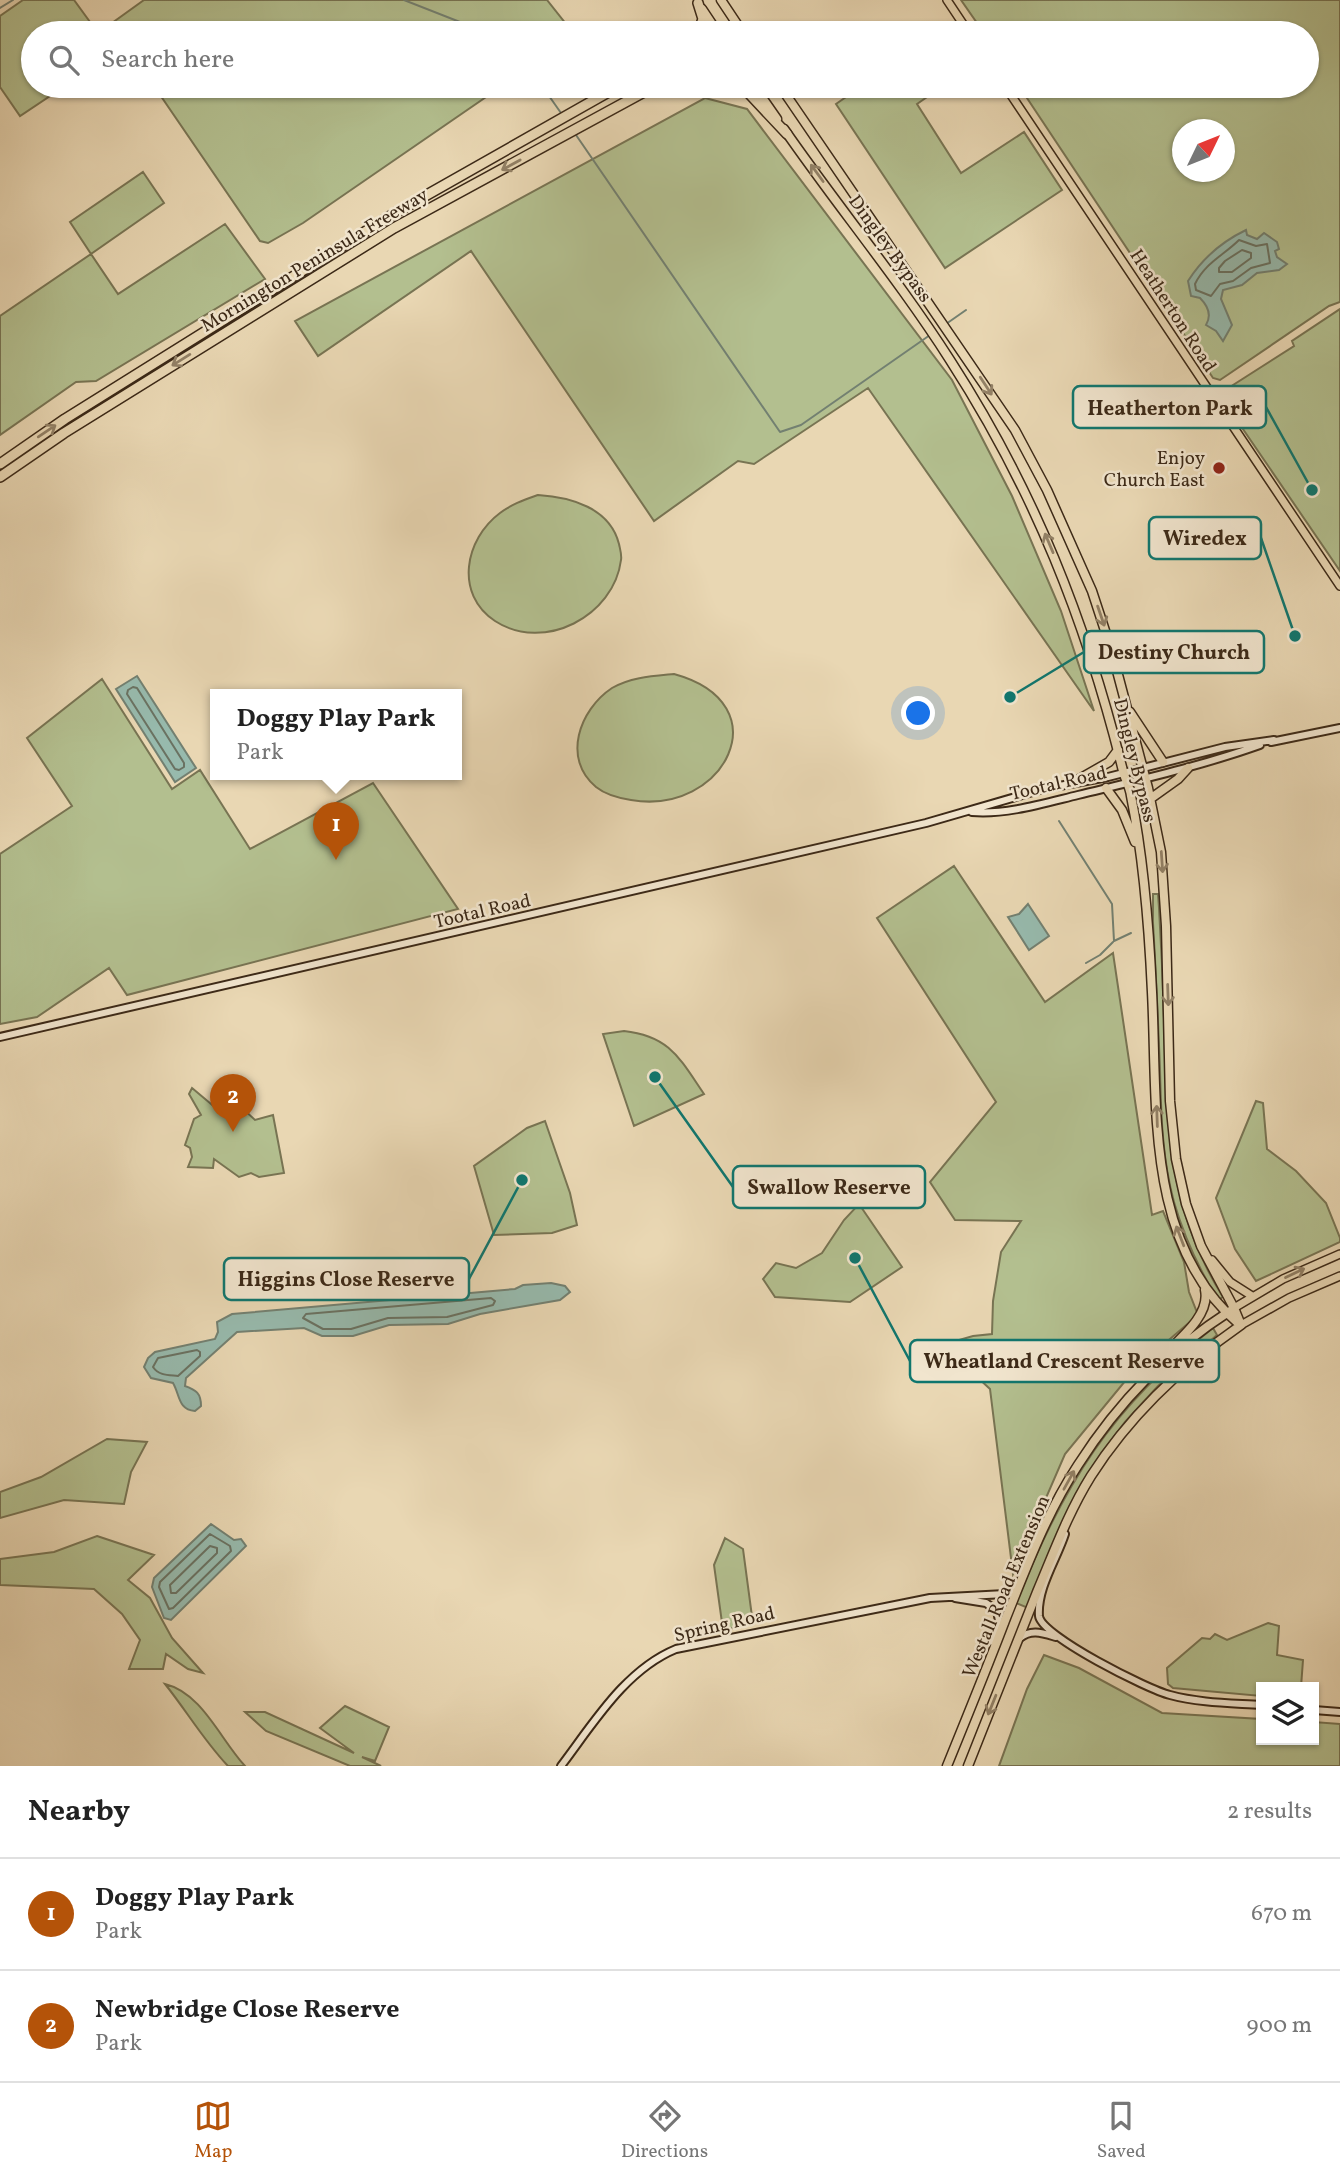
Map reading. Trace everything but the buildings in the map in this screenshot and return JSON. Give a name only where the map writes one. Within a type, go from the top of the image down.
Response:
[{"type":"highway","points":[[721,0],[734,21]]},
{"type":"highway","points":[[697,1],[702,21]]},
{"type":"highway","points":[[697,1],[710,21]]},
{"type":"highway","name":"Mornington Peninsula Freeway","points":[[0,464],[65,419],[395,213],[599,98]]},
{"type":"highway","name":"Mornington Peninsula Freeway","points":[[0,477],[64,433],[394,228],[633,98]]},
{"type":"highway","points":[[754,98],[787,134]]},
{"type":"highway","name":"Dingley Bypass","points":[[762,98],[929,328],[992,429],[1046,535],[1085,636],[1123,774],[1131,792],[1142,862],[1150,958],[1159,1158],[1174,1219],[1203,1286],[1226,1313],[1241,1325]]},
{"type":"highway","name":"Dingley Bypass","points":[[788,98],[942,319],[1015,430],[1076,553],[1103,621],[1150,799],[1161,852],[1167,939],[1170,1101],[1175,1159],[1186,1204],[1201,1246],[1241,1325]]},
{"type":"highway","points":[[1126,707],[1163,762]]},
{"type":"highway","points":[[1074,782],[1109,762],[1118,750]]},
{"type":"highway","points":[[1150,799],[1161,788],[1178,779],[1188,768]]},
{"type":"highway","points":[[1106,788],[1127,820],[1142,862]]},
{"type":"highway","points":[[1136,1390],[1152,1366],[1189,1331],[1200,1316],[1206,1302],[1203,1286]]},
{"type":"highway","name":"Westall Road Extension","points":[[947,1766],[1039,1539],[1077,1467],[1108,1422],[1136,1390],[1175,1353],[1234,1308]]},
{"type":"highway","name":"Westall Road Extension","points":[[968,1766],[1069,1516],[1104,1456],[1148,1403],[1189,1363],[1241,1325]]},
{"type":"main road","points":[[947,0],[961,21]]},
{"type":"main road","name":"Heatherton Road","points":[[1012,98],[1340,586]]},
{"type":"main road","name":"Tootal Road","points":[[0,1037],[970,812],[986,804],[1074,782],[1123,774],[1225,747],[1340,728]]},
{"type":"main road","name":"Tootal Road","points":[[970,812],[987,813],[1106,788],[1188,768],[1274,740]]},
{"type":"main road","points":[[1201,1246],[1227,1279],[1252,1296]]},
{"type":"main road","name":"Westall Road Extension","points":[[1234,1308],[1303,1270],[1340,1254]]},
{"type":"main road","name":"Westall Road Extension","points":[[1241,1325],[1289,1298],[1340,1276]]},
{"type":"main road","points":[[1057,1637],[1039,1618],[1044,1590],[1063,1541],[1069,1516]]},
{"type":"main road","name":"Spring Road","points":[[561,1766],[625,1685],[655,1658],[666,1653],[691,1644],[943,1597],[1005,1594],[1019,1586]]},
{"type":"main road","name":"Spring Road","points":[[943,1597],[986,1603],[997,1611],[998,1628],[980,1684]]},
{"type":"main road","points":[[1018,1640],[1026,1633],[1035,1632],[1057,1637],[1138,1681],[1170,1695],[1256,1704]]},
{"type":"main road","points":[[1319,1710],[1340,1712]]},
{"type":"green space","points":[[23,0],[74,0],[89,21],[21,21],[21,98],[47,98],[20,116],[0,87],[0,16]]},
{"type":"green space","points":[[144,0],[547,0],[564,21],[115,21]]},
{"type":"green space","points":[[961,0],[1340,0],[1340,302],[1329,306],[1220,380],[1213,378],[1027,98],[1319,98],[1319,21],[976,21]]},
{"type":"green space","points":[[162,98],[485,98],[303,223],[268,243],[260,241]]},
{"type":"green space","points":[[705,98],[747,109],[952,380],[1012,496],[1061,611],[1094,711],[868,388],[754,464],[738,461],[654,521],[471,251],[318,356],[295,321]]},
{"type":"green space","points":[[845,98],[926,98],[917,104],[961,173],[1024,132],[1062,190],[945,268],[836,104]]},
{"type":"green space","points":[[143,172],[164,203],[91,254],[70,222]]},
{"type":"green space","points":[[225,224],[265,279],[96,381],[76,382],[0,435],[0,316],[91,254],[118,294]]},
{"type":"green space","points":[[1340,309],[1340,571],[1219,394],[1294,346],[1292,341]]},
{"type":"green space","points":[[538,495],[563,498],[598,513],[614,532],[621,558],[616,580],[605,598],[591,612],[574,624],[555,631],[534,633],[514,630],[495,621],[482,610],[469,582],[469,567],[472,551],[488,524],[509,507]]},
{"type":"green space","points":[[674,674],[707,689],[726,709],[733,731],[728,754],[714,775],[692,791],[664,800],[631,800],[600,790],[586,776],[577,749],[583,722],[591,709],[600,697],[619,684]]},
{"type":"green space","points":[[102,679],[172,789],[200,770],[250,849],[373,783],[458,909],[127,995],[109,968],[37,1017],[0,1024],[0,854],[72,806],[27,738]]},
{"type":"green space","points":[[954,866],[1045,1002],[1113,953],[1152,1215],[1163,1211],[1184,1262],[1189,1292],[1198,1315],[1135,1369],[1065,1454],[1013,1574],[990,1389],[945,1344],[992,1334],[993,1301],[1001,1252],[1021,1221],[955,1220],[930,1182],[996,1102],[877,918]]},
{"type":"green space","points":[[1153,894],[1158,894],[1172,1152],[1177,1182],[1193,1239],[1223,1297],[1218,1300],[1198,1265],[1182,1228],[1167,1169],[1162,1119]]},
{"type":"green space","points":[[624,1031],[653,1038],[672,1051],[704,1094],[634,1126],[603,1034]]},
{"type":"green space","points":[[192,1088],[217,1109],[241,1107],[255,1120],[273,1115],[284,1173],[259,1177],[251,1173],[239,1177],[214,1159],[213,1168],[188,1167],[192,1157],[190,1148],[185,1145],[194,1119],[201,1115],[189,1094]]},
{"type":"green space","points":[[1256,1101],[1263,1103],[1267,1149],[1296,1171],[1326,1203],[1340,1242],[1256,1281],[1235,1249],[1216,1198]]},
{"type":"green space","points":[[545,1121],[570,1193],[577,1225],[552,1233],[494,1235],[474,1166],[527,1128]]},
{"type":"green space","points":[[859,1204],[902,1267],[850,1302],[775,1297],[763,1279],[776,1263],[796,1268],[822,1253],[844,1220]]},
{"type":"green space","points":[[1213,1328],[1217,1335],[1158,1386],[1104,1450],[1028,1608],[1016,1603],[1052,1521],[1094,1451],[1146,1388]]},
{"type":"green space","points":[[107,1439],[147,1442],[131,1472],[124,1504],[64,1500],[0,1518],[0,1492],[41,1477]]},
{"type":"green space","points":[[97,1536],[154,1555],[128,1580],[150,1598],[172,1638],[203,1673],[188,1669],[166,1654],[163,1669],[129,1669],[140,1640],[122,1614],[94,1589],[0,1585],[0,1559],[54,1552]]},
{"type":"green space","points":[[725,1538],[743,1549],[753,1624],[723,1630],[714,1565]]},
{"type":"green space","points":[[1268,1623],[1279,1626],[1277,1655],[1303,1660],[1301,1682],[1256,1682],[1256,1696],[1173,1688],[1168,1684],[1167,1668],[1202,1638],[1210,1639],[1215,1634],[1227,1640]]},
{"type":"green space","points":[[1044,1655],[1079,1668],[1162,1713],[1256,1719],[1256,1745],[1319,1745],[1319,1722],[1340,1724],[1340,1766],[999,1766],[1027,1689]]},
{"type":"green space","points":[[165,1684],[178,1689],[200,1707],[245,1766],[228,1766]]},
{"type":"green space","points":[[345,1706],[389,1727],[375,1761],[362,1757],[381,1766],[350,1766],[266,1731],[245,1712],[265,1712],[354,1753],[320,1728]]},
{"type":"water","points":[[1246,230],[1247,235],[1257,239],[1264,233],[1277,242],[1277,257],[1287,264],[1279,270],[1257,273],[1242,285],[1223,290],[1221,299],[1232,325],[1223,341],[1216,331],[1206,325],[1209,318],[1207,307],[1200,298],[1191,296],[1188,281],[1214,251]]},
{"type":"water","points":[[137,676],[196,768],[175,782],[116,689]]},
{"type":"water","points":[[1028,904],[1049,936],[1029,950],[1008,917],[1019,914]]},
{"type":"water","points":[[551,1283],[565,1286],[570,1292],[560,1300],[480,1314],[448,1324],[389,1325],[353,1336],[322,1336],[304,1328],[237,1332],[186,1378],[185,1386],[195,1391],[200,1398],[201,1406],[195,1411],[182,1405],[173,1383],[151,1378],[144,1367],[155,1352],[215,1339],[218,1332],[217,1322],[232,1314],[515,1289],[523,1285]]},
{"type":"water","points":[[211,1524],[234,1540],[241,1539],[246,1546],[171,1620],[164,1618],[152,1587],[154,1578]]},
{"type":"waterway","points":[[0,8],[13,0]]},
{"type":"waterway","points":[[404,0],[457,21]]},
{"type":"waterway","points":[[550,98],[561,113]]},
{"type":"waterway","points":[[576,135],[780,432],[801,425],[930,335]]},
{"type":"waterway","points":[[946,324],[966,310]]},
{"type":"waterway","points":[[1059,821],[1112,904],[1114,941],[1131,933]]},
{"type":"waterway","points":[[1086,963],[1100,955],[1113,942]]},
{"type":"place","name":"Enjoy Church East","points":[[1219,468]]},
{"type":"place","name":"Heatherton Park","points":[[1312,490]]},
{"type":"place","name":"Wiredex","points":[[1295,636]]},
{"type":"place","name":"Destiny Church","points":[[1010,697]]},
{"type":"place","name":"Doggy Play Park","points":[[336,860]]},
{"type":"place","name":"Swallow Reserve","points":[[655,1077]]},
{"type":"place","name":"Newbridge Close Reserve","points":[[233,1132]]},
{"type":"place","name":"Higgins Close Reserve","points":[[522,1180]]},
{"type":"place","name":"Wheatland Crescent Reserve","points":[[855,1258]]}]
